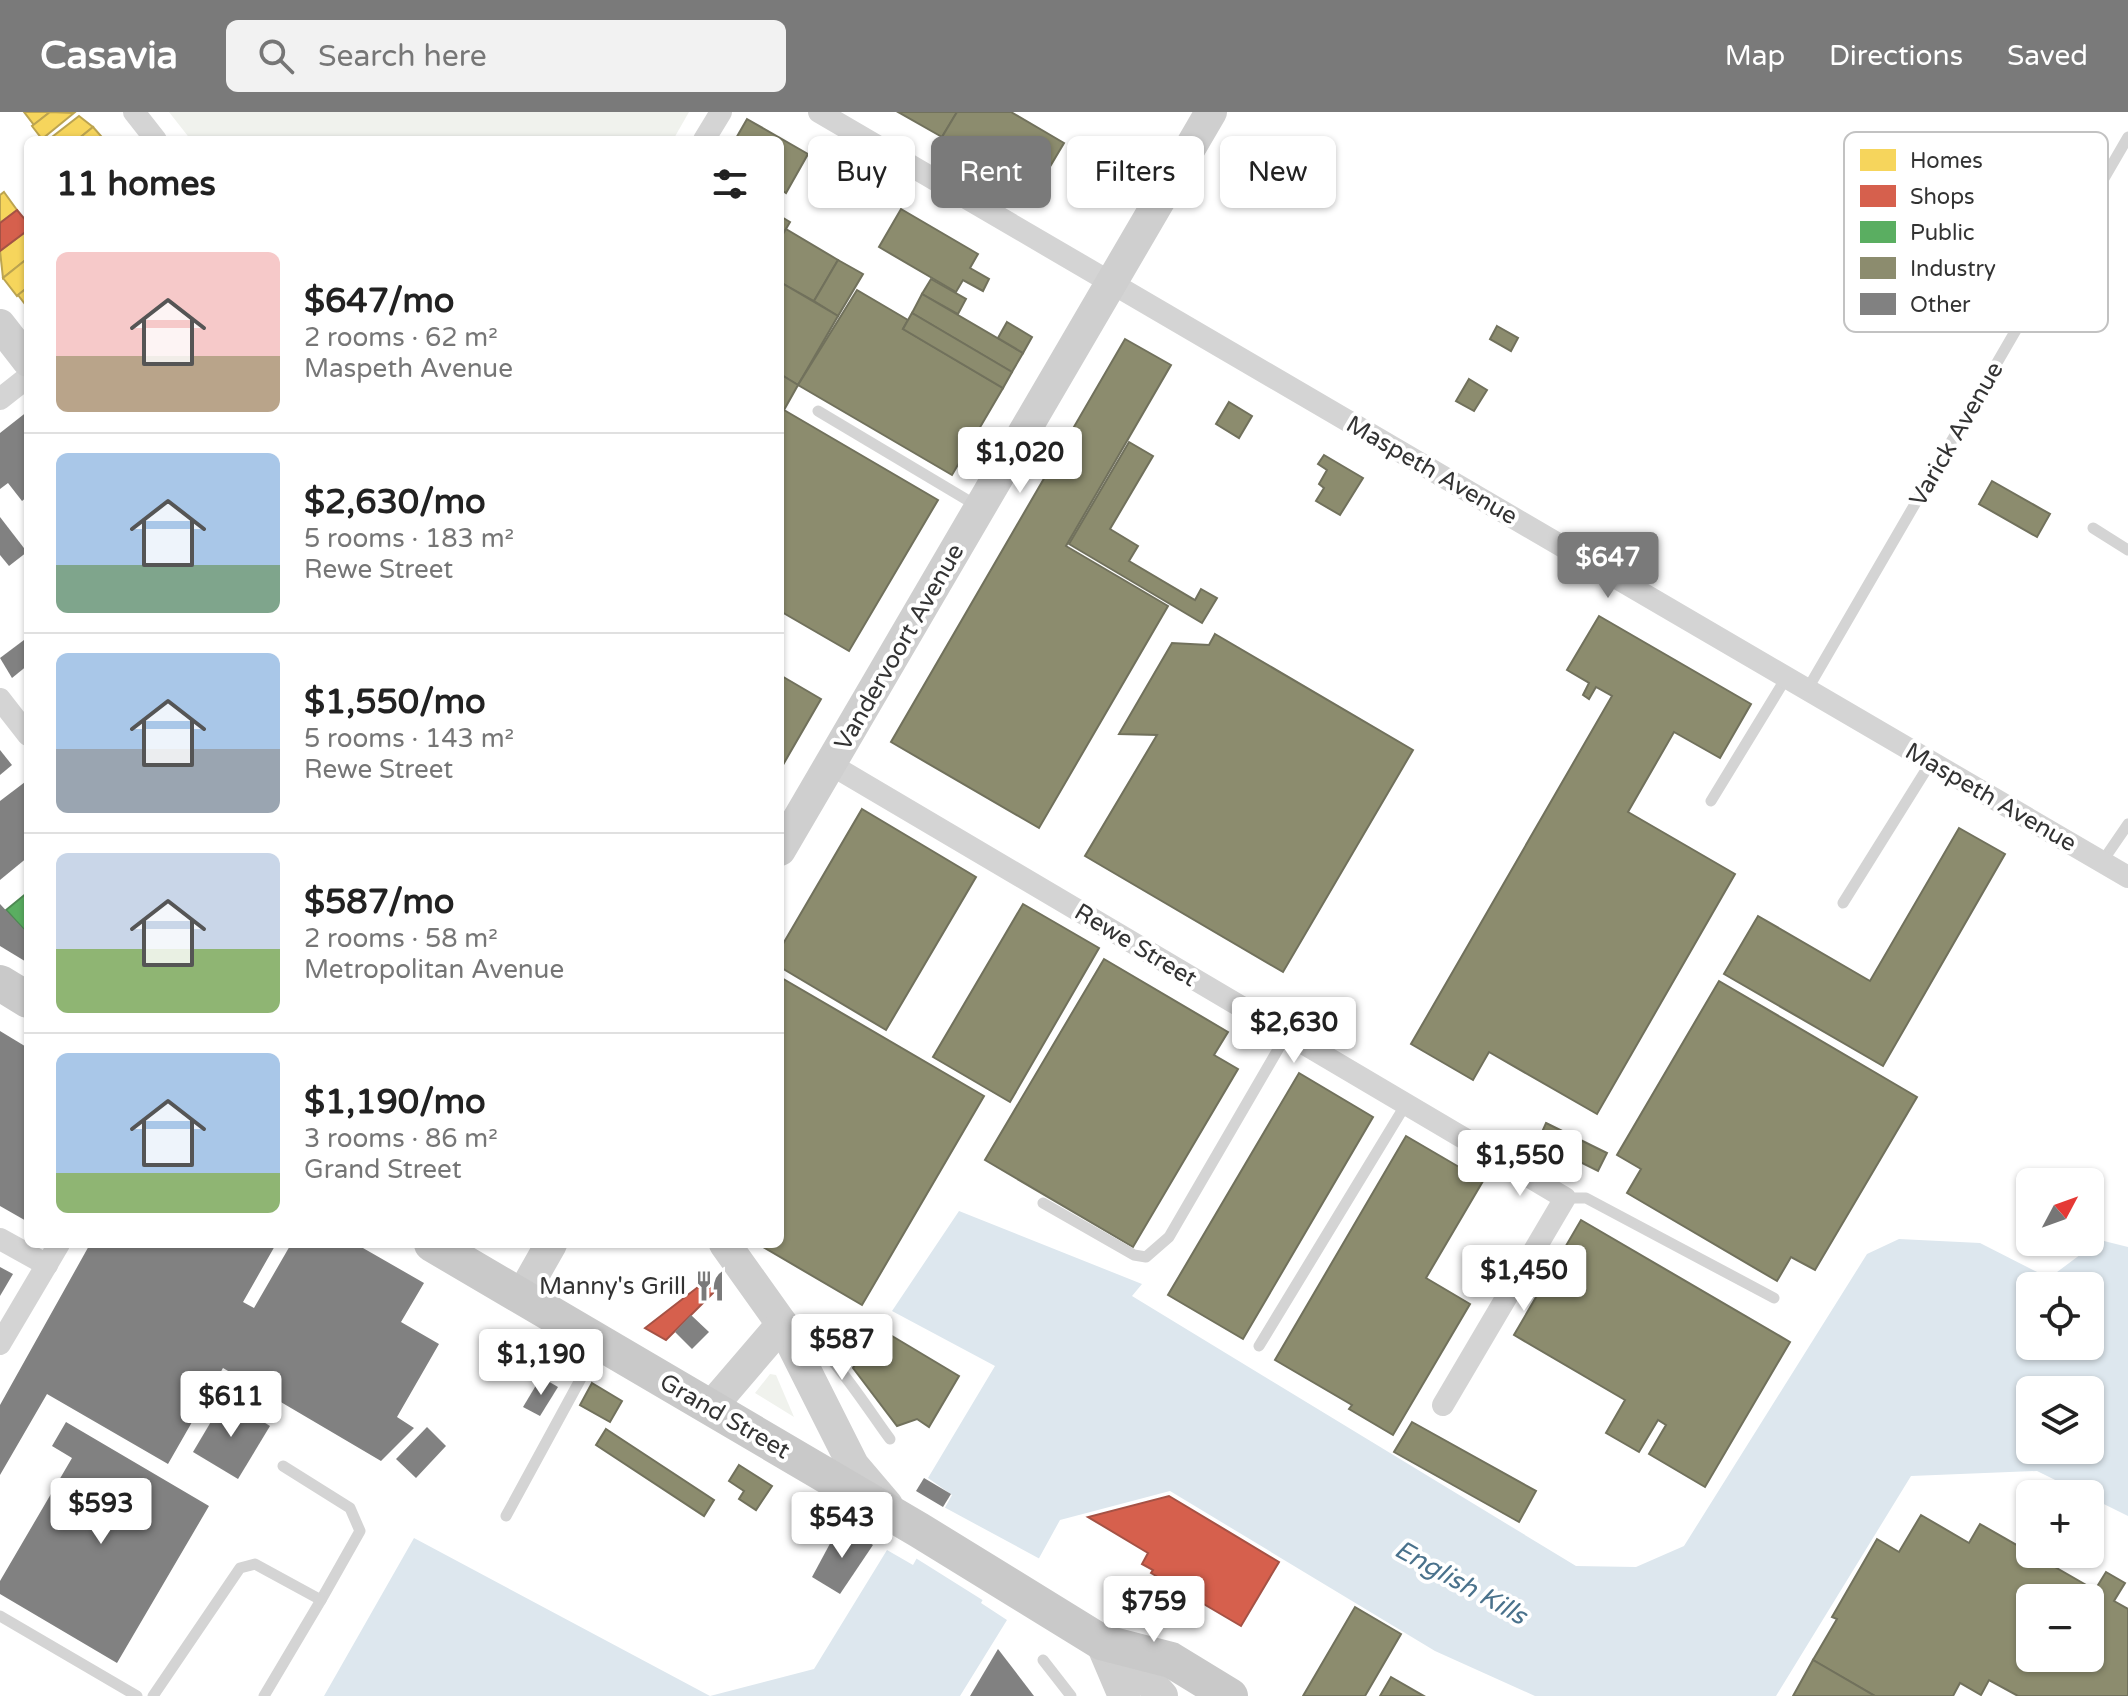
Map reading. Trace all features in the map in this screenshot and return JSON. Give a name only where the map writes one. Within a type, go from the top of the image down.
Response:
[{"type":"main road","name":"Vandervoort Avenue","points":[[784,843],[1211,112]]},
{"type":"main road","points":[[0,325],[24,356]]},
{"type":"main road","points":[[0,983],[24,998]]},
{"type":"main road","name":"Grand Street","points":[[439,1248],[902,1520],[1101,1642],[1171,1660],[1230,1696]]},
{"type":"main road","points":[[521,1297],[549,1248]]},
{"type":"main road","points":[[728,1248],[782,1324],[853,1465],[902,1520]]},
{"type":"main road","points":[[711,1407],[782,1324]]},
{"type":"main road","points":[[1101,1642],[1119,1694]]},
{"type":"main road","points":[[1101,1642],[1129,1659],[1162,1696]]},
{"type":"street","points":[[134,112],[153,136]]},
{"type":"street","points":[[706,136],[721,112]]},
{"type":"street","name":"Maspeth Avenue","points":[[819,112],[2128,877]]},
{"type":"street","points":[[0,399],[24,380]]},
{"type":"street","points":[[0,699],[24,730]]},
{"type":"street","name":"Rewe Street","points":[[830,764],[1565,1198]]},
{"type":"street","points":[[1443,1405],[1565,1198]]},
{"type":"street","points":[[0,1239],[47,1265]]},
{"type":"street","points":[[0,1344],[57,1248]]},
{"type":"lane","name":"Varick Avenue","points":[[2108,171],[2128,137]]},
{"type":"lane","name":"Varick Avenue","points":[[1807,690],[2015,332]]},
{"type":"lane","points":[[818,411],[980,507]]},
{"type":"lane","points":[[2093,528],[2128,550]]},
{"type":"lane","points":[[1711,801],[1786,678]]},
{"type":"lane","points":[[1843,903],[1931,762]]},
{"type":"lane","points":[[2102,862],[2128,824]]},
{"type":"lane","points":[[1043,1203],[1134,1255],[1146,1257],[1169,1237],[1287,1034]]},
{"type":"lane","points":[[1259,1346],[1406,1104]]},
{"type":"lane","points":[[1565,1198],[1586,1198],[1774,1298]]},
{"type":"lane","points":[[782,1324],[804,1331],[890,1439]]},
{"type":"lane","points":[[506,1516],[600,1343]]},
{"type":"lane","points":[[264,1696],[360,1531],[350,1508],[283,1466]]},
{"type":"lane","points":[[153,1696],[240,1568],[255,1564],[321,1600]]},
{"type":"lane","points":[[0,1616],[137,1696]]},
{"type":"lane","points":[[1043,1660],[1071,1696]]},
{"type":"shaded area","points":[[169,112],[689,112],[675,136],[188,136]]},
{"type":"shaded area","points":[[770,1374],[776,1375],[794,1417],[755,1393]]},
{"type":"water","name":"English Kills","points":[[959,1211],[1142,1284],[1132,1296],[1576,1566],[1636,1567],[1684,1546],[1867,1254],[1899,1239],[1980,1243],[2037,1272],[2016,1272],[2016,1360],[2104,1360],[2104,1272],[2057,1272],[2079,1256],[2104,1256],[2104,1241],[2128,1247],[2128,1516],[2104,1504],[2104,1480],[2055,1480],[2037,1471],[1911,1476],[1776,1696],[1535,1696],[1435,1651],[1170,1491],[1060,1520],[1038,1560],[1011,1546],[981,1603],[1007,1620],[960,1696],[710,1696],[814,1669],[887,1550],[913,1565],[952,1495],[928,1478],[995,1366],[892,1311]]},
{"type":"water","points":[[414,1538],[710,1696],[324,1696]]},
{"type":"pier","points":[[942,1506],[1040,1559],[1037,1563],[1013,1551],[986,1602],[1000,1611],[914,1557]]},
{"type":"building: Homes","points":[[24,112],[50,112],[34,125]]},
{"type":"building: Homes","points":[[50,112],[74,113],[46,136],[40,136],[32,126]]},
{"type":"building: Homes","points":[[79,116],[93,127],[82,136],[53,136]]},
{"type":"building: Homes","points":[[93,127],[101,136],[82,136]]},
{"type":"building: Homes","points":[[4,192],[17,210],[0,223],[0,195]]},
{"type":"building: Homes","points":[[24,233],[24,261],[3,278],[0,251]]},
{"type":"building: Homes","points":[[24,261],[24,290],[17,296],[3,278]]},
{"type":"building: Shops","points":[[17,210],[24,218],[24,233],[0,251],[0,223]]},
{"type":"building: Shops","points":[[707,1280],[716,1290],[666,1340],[645,1328]]},
{"type":"building: Shops","points":[[1169,1496],[1279,1562],[1241,1626],[1151,1573],[1153,1570],[1142,1564],[1148,1553],[1088,1517]]},
{"type":"building: Public","points":[[24,895],[24,930],[6,910]]},
{"type":"building: Industry","points":[[898,112],[957,112],[940,136]]},
{"type":"building: Industry","points":[[957,112],[1011,112],[1064,143],[1051,165],[1051,136],[943,136]]},
{"type":"building: Industry","points":[[747,119],[777,136],[737,136]]},
{"type":"building: Industry","points":[[784,140],[808,154],[786,193]]},
{"type":"building: Industry","points":[[901,209],[978,254],[970,268],[989,279],[983,291],[963,280],[956,292],[879,247]]},
{"type":"building: Industry","points":[[784,218],[790,222],[784,232]]},
{"type":"building: Industry","points":[[786,229],[838,260],[814,301],[784,284]]},
{"type":"building: Industry","points":[[838,260],[863,274],[838,316],[814,301]]},
{"type":"building: Industry","points":[[931,279],[966,299],[958,314],[922,294]]},
{"type":"building: Industry","points":[[784,284],[838,316],[798,385],[784,376]]},
{"type":"building: Industry","points":[[857,290],[908,320],[903,329],[1003,388],[952,475],[798,385]]},
{"type":"building: Industry","points":[[922,294],[1023,353],[1012,372],[912,313]]},
{"type":"building: Industry","points":[[912,313],[1012,372],[1003,388],[903,329]]},
{"type":"building: Industry","points":[[1007,322],[1032,337],[1023,353],[998,338]]},
{"type":"building: Industry","points":[[1497,326],[1518,338],[1511,351],[1490,339]]},
{"type":"building: Industry","points":[[1125,339],[1171,365],[1066,546],[1168,606],[1039,828],[891,742]]},
{"type":"building: Industry","points":[[784,376],[798,385],[784,410]]},
{"type":"building: Industry","points":[[1469,379],[1487,390],[1474,411],[1456,401]]},
{"type":"building: Industry","points":[[1229,402],[1252,416],[1239,438],[1216,424]]},
{"type":"building: Industry","points":[[784,410],[938,500],[849,651],[784,613]]},
{"type":"building: Industry","points":[[1129,442],[1153,456],[1110,529],[1138,546],[1129,561],[1195,600],[1201,589],[1217,598],[1202,623],[1069,544]]},
{"type":"building: Industry","points":[[1324,455],[1363,478],[1340,515],[1316,501],[1324,488],[1319,484],[1327,470],[1318,464]]},
{"type":"building: Industry","points":[[1992,481],[2050,514],[2037,537],[1979,504]]},
{"type":"building: Industry","points":[[1599,616],[1751,704],[1720,758],[1674,732],[1628,812],[1735,874],[1597,1114],[1489,1052],[1473,1080],[1411,1044],[1612,696],[1596,687],[1589,699],[1583,695],[1589,683],[1567,670]]},
{"type":"building: Industry","points":[[1215,634],[1413,750],[1283,972],[1085,856],[1157,735],[1119,734],[1172,643],[1209,645]]},
{"type":"building: Industry","points":[[784,677],[821,699],[784,763]]},
{"type":"building: Industry","points":[[862,809],[976,877],[886,1030],[784,969],[784,942]]},
{"type":"building: Industry","points":[[1959,828],[2005,854],[1883,1066],[1724,974],[1758,916],[1870,981]]},
{"type":"building: Industry","points":[[1023,904],[1099,948],[1010,1102],[933,1057]]},
{"type":"building: Industry","points":[[1104,959],[1228,1032],[1214,1055],[1238,1069],[1133,1247],[985,1160]]},
{"type":"building: Industry","points":[[784,979],[984,1096],[862,1305],[765,1248],[784,1248]]},
{"type":"building: Industry","points":[[1719,981],[1917,1097],[1815,1270],[1791,1257],[1777,1281],[1627,1193],[1641,1169],[1617,1155]]},
{"type":"building: Industry","points":[[1299,1073],[1373,1117],[1243,1339],[1168,1295]]},
{"type":"building: Industry","points":[[1546,1123],[1607,1153],[1598,1171],[1538,1141]]},
{"type":"building: Industry","points":[[1406,1136],[1483,1181],[1426,1278],[1470,1304],[1393,1435],[1349,1409],[1352,1405],[1275,1360]]},
{"type":"building: Industry","points":[[1581,1220],[1790,1342],[1705,1487],[1649,1454],[1666,1425],[1658,1420],[1639,1452],[1606,1433],[1625,1400],[1514,1335]]},
{"type":"building: Industry","points":[[877,1327],[959,1376],[929,1427],[917,1419],[897,1426],[853,1368]]},
{"type":"building: Industry","points":[[592,1383],[622,1401],[610,1422],[580,1405]]},
{"type":"building: Industry","points":[[1412,1422],[1536,1491],[1519,1522],[1394,1452]]},
{"type":"building: Industry","points":[[606,1429],[714,1500],[704,1516],[596,1445]]},
{"type":"building: Industry","points":[[739,1465],[772,1486],[756,1510],[739,1499],[744,1491],[729,1481]]},
{"type":"building: Industry","points":[[1921,1515],[1969,1543],[1980,1524],[2016,1545],[2016,1568],[2057,1568],[2085,1584],[2016,1584],[2016,1672],[2104,1672],[2104,1584],[2099,1584],[2106,1572],[2125,1583],[2114,1601],[2128,1609],[2128,1696],[2018,1696],[1989,1680],[1981,1695],[1960,1683],[1953,1696],[1875,1696],[1813,1660],[1837,1619],[1832,1617],[1877,1539],[1899,1552]]},
{"type":"building: Industry","points":[[1355,1607],[1401,1634],[1365,1696],[1303,1696]]},
{"type":"building: Industry","points":[[1813,1660],[1875,1696],[1793,1696]]},
{"type":"building: Industry","points":[[1391,1677],[1424,1696],[1380,1696]]},
{"type":"building: Other","points":[[24,414],[22,501],[8,483],[0,489],[0,433]]},
{"type":"building: Other","points":[[0,517],[24,548],[24,554],[9,566],[0,555]]},
{"type":"building: Other","points":[[24,640],[24,668],[12,678],[0,658]]},
{"type":"building: Other","points":[[0,750],[12,765],[0,775]]},
{"type":"building: Other","points":[[24,783],[24,860],[0,880],[0,801]]},
{"type":"building: Other","points":[[0,904],[24,930],[24,961],[0,946]]},
{"type":"building: Other","points":[[0,1031],[24,1046],[24,1220],[0,1206]]},
{"type":"building: Other","points":[[88,1248],[274,1248],[243,1302],[254,1308],[289,1248],[363,1248],[424,1283],[401,1322],[439,1344],[397,1417],[414,1428],[381,1461],[223,1368],[168,1464],[47,1394],[0,1475],[0,1405]]},
{"type":"building: Other","points":[[0,1267],[13,1274],[0,1296]]},
{"type":"building: Other","points":[[691,1315],[709,1332],[692,1349],[675,1332]]},
{"type":"building: Other","points":[[541,1377],[558,1387],[540,1416],[523,1407]]},
{"type":"building: Other","points":[[225,1398],[270,1426],[238,1479],[193,1452]]},
{"type":"building: Other","points":[[66,1422],[209,1506],[117,1663],[0,1594],[0,1581],[72,1458],[52,1446]]},
{"type":"building: Other","points":[[427,1427],[446,1446],[416,1478],[396,1459]]},
{"type":"building: Other","points":[[924,1478],[951,1494],[943,1507],[916,1491]]},
{"type":"building: Other","points":[[840,1525],[873,1545],[840,1594],[812,1577]]},
{"type":"building: Other","points":[[998,1649],[1034,1696],[970,1696]]},
{"type":"place","name":"Manny's Grill","points":[[710,1286]]}]
